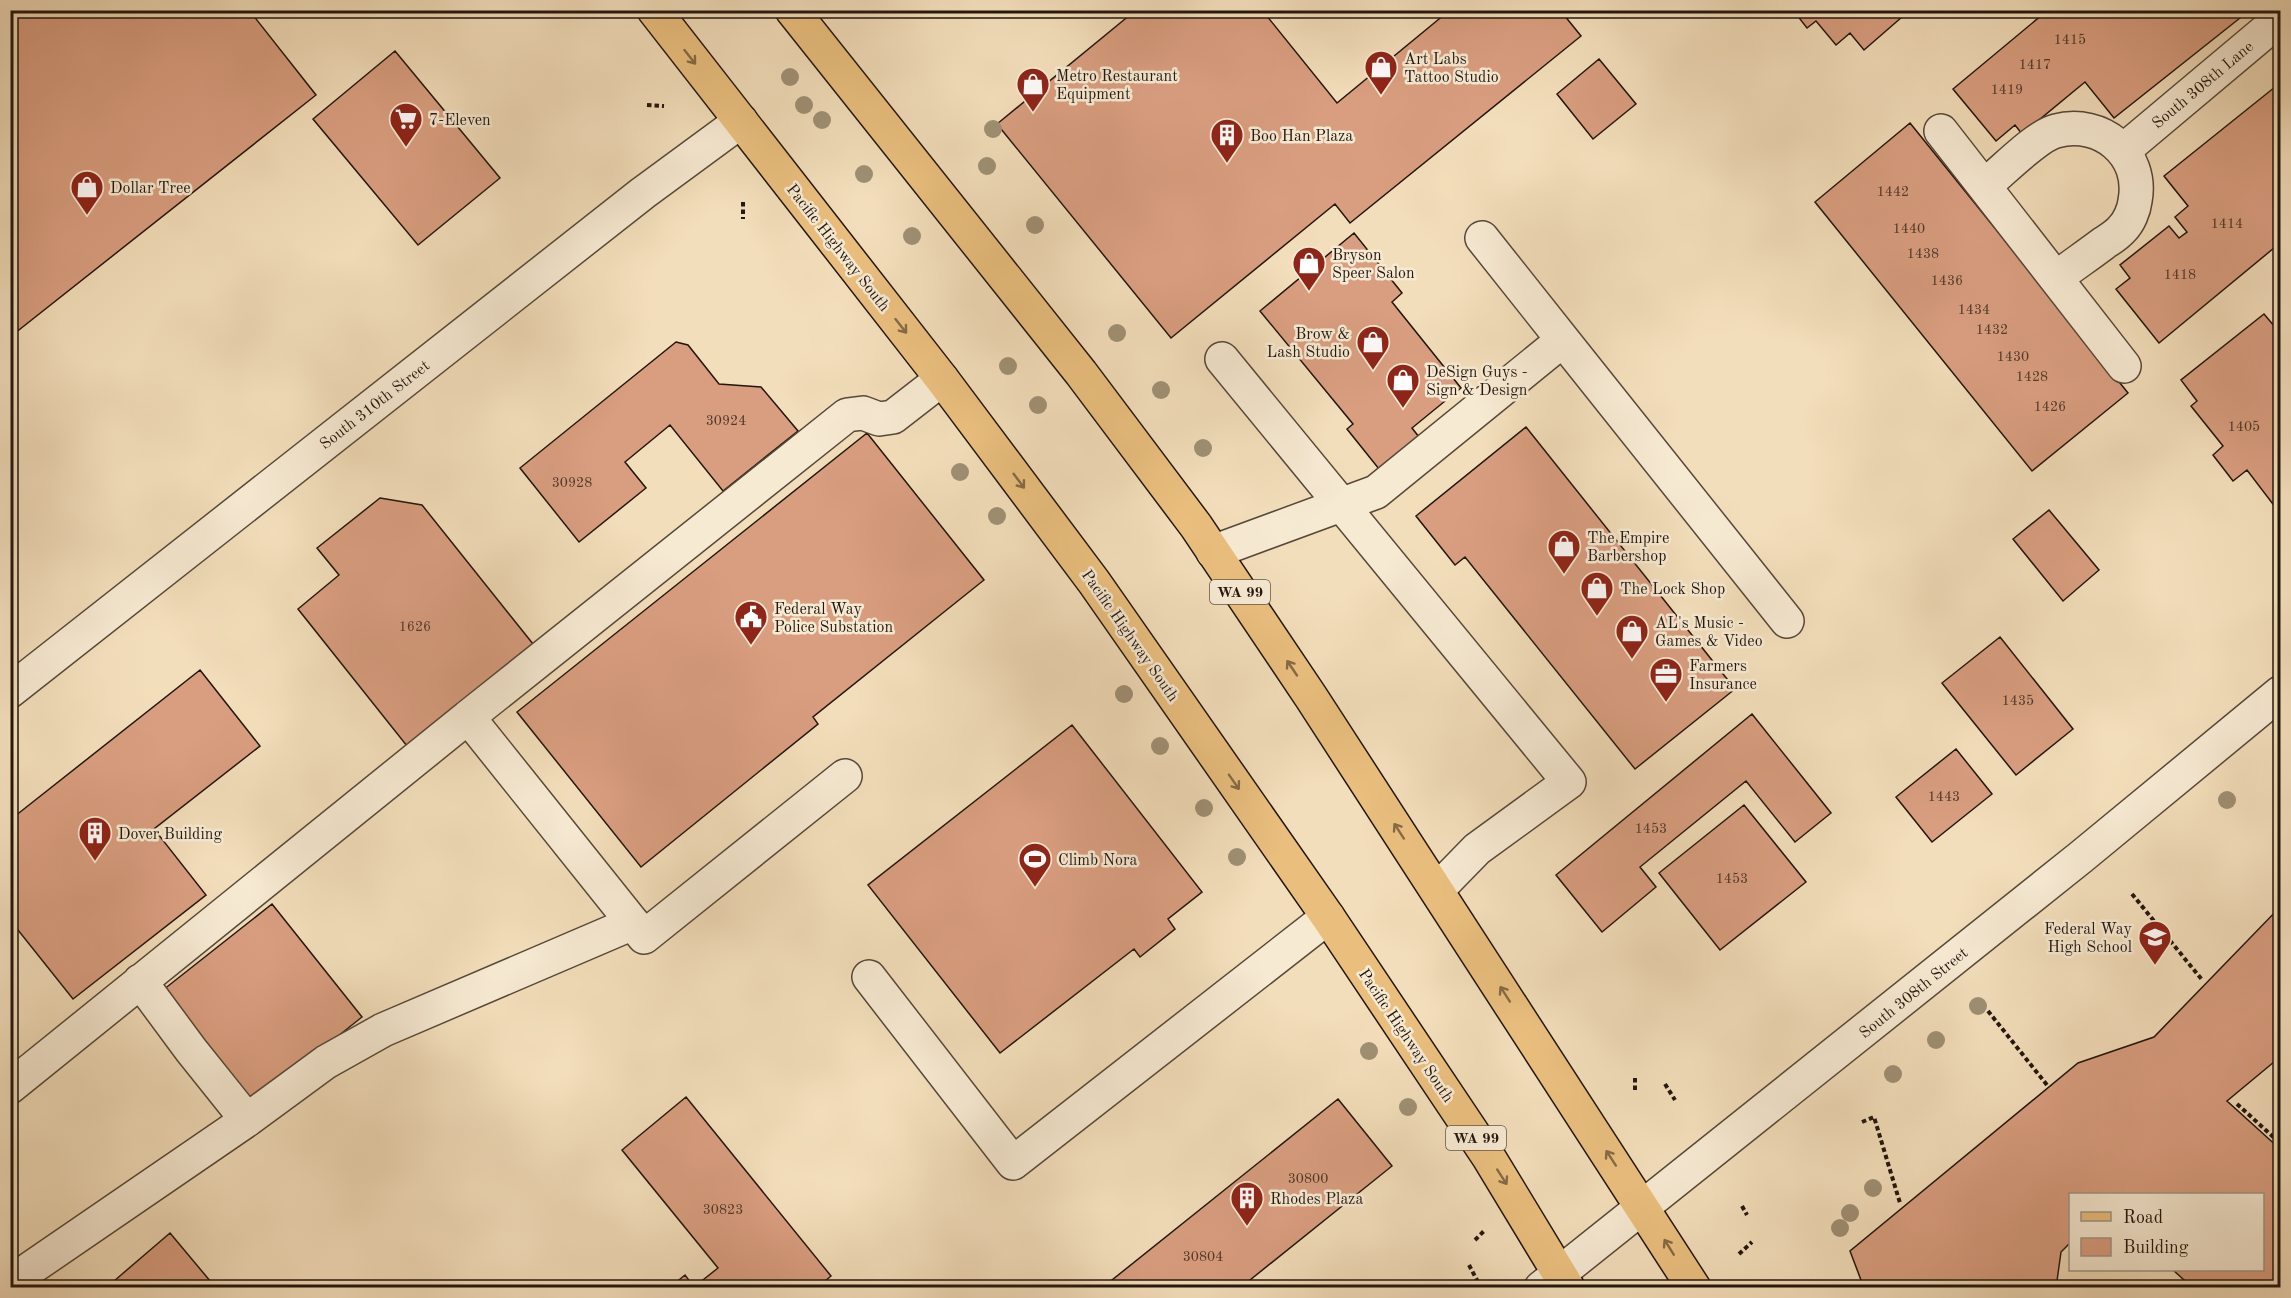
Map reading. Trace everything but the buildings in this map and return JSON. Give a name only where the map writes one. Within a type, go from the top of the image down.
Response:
[{"type":"main road","name":"Pacific Highway South","points":[[654,10],[942,379],[1094,582],[1328,917],[1488,1156],[1557,1283]]},
{"type":"main road","name":"WA 99","points":[[792,10],[1081,373],[1213,552],[1437,890],[1694,1287]]},
{"type":"street","name":"South 308th Lane","points":[[2124,150],[2280,19]]},
{"type":"street","name":"South 310th Street","points":[[10,690],[643,193],[741,121]]},
{"type":"street","points":[[1984,186],[2053,131],[2072,127],[2091,129],[2109,137],[2124,150],[2134,169],[2138,189],[2134,210],[2123,229],[2056,278]]},
{"type":"street","points":[[1941,131],[2124,366]]},
{"type":"street","points":[[1482,238],[1787,621]]},
{"type":"street","points":[[1213,552],[1376,492],[1563,340]]},
{"type":"street","points":[[1222,359],[1569,782],[1477,849],[1437,890]]},
{"type":"street","points":[[10,1087],[847,415],[863,412],[879,419],[893,417],[942,379]]},
{"type":"street","name":"South 308th Street","points":[[1557,1283],[1643,1207],[2055,879],[2280,693]]},
{"type":"street","points":[[468,717],[644,937],[845,776]]},
{"type":"street","points":[[869,977],[1013,1162],[1328,917]]},
{"type":"street","points":[[10,1284],[247,1120],[326,1062],[383,1030],[633,923]]},
{"type":"street","points":[[140,981],[247,1120]]},
{"type":"path","points":[[647,105],[664,106]]},
{"type":"path","points":[[743,202],[743,219]]},
{"type":"path","points":[[2132,894],[2203,981]]},
{"type":"path","points":[[1988,1011],[2047,1085]]},
{"type":"path","points":[[1635,1078],[1635,1090]]},
{"type":"path","points":[[1665,1084],[1675,1100]]},
{"type":"path","points":[[2237,1104],[2280,1143]]},
{"type":"path","points":[[1862,1122],[1874,1117],[1900,1203]]},
{"type":"path","points":[[1742,1206],[1747,1215]]},
{"type":"path","points":[[1475,1240],[1487,1229]]},
{"type":"path","points":[[1739,1254],[1752,1242]]},
{"type":"path","points":[[1469,1266],[1479,1284]]},
{"type":"place","name":"Art Labs Tattoo Studio","points":[[1381,96]]},
{"type":"place","name":"Metro Restaurant Equipment","points":[[1033,113]]},
{"type":"place","name":"7-Eleven","points":[[406,148]]},
{"type":"place","name":"Boo Han Plaza","points":[[1227,164]]},
{"type":"place","name":"Dollar Tree","points":[[87,216]]},
{"type":"place","name":"Bryson Speer Salon","points":[[1309,292]]},
{"type":"place","name":"Brow & Lash Studio","points":[[1373,371]]},
{"type":"place","name":"DeSign Guys - Sign & Design","points":[[1403,409]]},
{"type":"place","name":"The Empire Barbershop","points":[[1564,575]]},
{"type":"place","name":"The Lock Shop","points":[[1597,617]]},
{"type":"place","name":"Federal Way Police Substation","points":[[751,646]]},
{"type":"place","name":"AL's Music - Games & Video","points":[[1632,660]]},
{"type":"place","name":"Farmers Insurance","points":[[1666,703]]},
{"type":"place","name":"Dover Building","points":[[95,862]]},
{"type":"place","name":"Climb Nora","points":[[1035,888]]},
{"type":"place","name":"Federal Way High School","points":[[2155,966]]},
{"type":"place","name":"Rhodes Plaza","points":[[1247,1227]]}]
